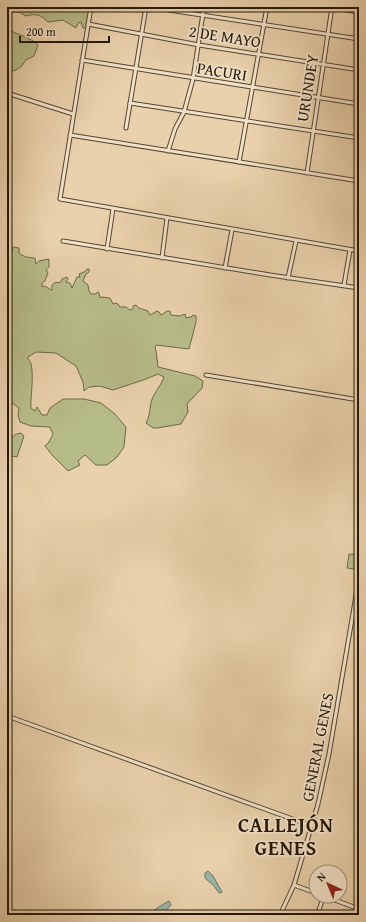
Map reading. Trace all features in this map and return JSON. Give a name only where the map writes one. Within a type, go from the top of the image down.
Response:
[{"type":"street","points":[[91,7],[60,199],[359,251]]},
{"type":"street","points":[[126,128],[141,34],[147,7],[359,39]]},
{"type":"street","points":[[168,151],[175,129],[184,112],[194,78],[204,7]]},
{"type":"street","points":[[239,162],[266,7]]},
{"type":"street","points":[[331,7],[359,12]]},
{"type":"street","name":"URUNDEY","points":[[307,173],[312,131],[324,64],[331,7]]},
{"type":"street","name":"2 DE MAYO","points":[[88,24],[199,45],[359,70]]},
{"type":"street","name":"PACURI","points":[[82,60],[359,104]]},
{"type":"street","points":[[7,93],[73,114]]},
{"type":"street","points":[[130,103],[359,138]]},
{"type":"street","points":[[70,136],[359,182]]},
{"type":"street","points":[[107,248],[113,209]]},
{"type":"street","points":[[162,258],[167,218]]},
{"type":"street","points":[[225,268],[232,230]]},
{"type":"street","points":[[63,241],[162,258],[359,288]]},
{"type":"street","points":[[288,278],[296,241]]},
{"type":"street","points":[[344,285],[350,250]]},
{"type":"street","points":[[206,375],[359,400]]},
{"type":"street","name":"GENERAL GENES","points":[[280,915],[294,885],[312,826],[329,754],[359,578]]},
{"type":"street","points":[[7,716],[312,826]]},
{"type":"street","points":[[294,885],[308,890]]},
{"type":"street","points":[[316,915],[324,896],[358,909],[354,915]]},
{"type":"green space","points":[[7,7],[89,7],[88,28],[83,28],[81,22],[78,23],[76,28],[63,20],[48,22],[38,15],[26,16],[19,12],[10,12],[7,10]]},
{"type":"green space","points":[[7,29],[28,38],[38,45],[34,56],[26,60],[21,67],[14,71],[7,71]]},
{"type":"green space","points":[[13,247],[19,248],[19,253],[23,255],[35,258],[36,264],[39,261],[49,259],[49,267],[46,270],[48,273],[45,281],[42,283],[42,287],[45,286],[52,290],[52,285],[54,283],[61,282],[62,279],[67,277],[68,279],[66,282],[70,283],[72,288],[77,277],[80,277],[79,274],[89,269],[89,272],[86,274],[83,281],[88,285],[91,294],[98,292],[100,298],[110,298],[113,304],[118,304],[120,307],[126,307],[130,310],[136,305],[139,308],[148,311],[150,315],[157,311],[161,315],[167,311],[170,311],[171,315],[180,316],[185,314],[186,318],[193,315],[196,316],[196,322],[189,349],[156,345],[155,348],[158,367],[195,376],[203,381],[202,388],[187,404],[188,412],[181,424],[153,428],[146,423],[154,394],[164,377],[158,374],[113,390],[100,386],[89,387],[84,391],[83,382],[76,366],[56,353],[36,352],[28,357],[32,368],[31,408],[35,411],[37,407],[42,415],[47,415],[50,408],[63,399],[84,399],[101,403],[115,414],[126,427],[124,447],[117,457],[107,465],[96,465],[85,455],[78,461],[80,465],[68,471],[45,446],[53,434],[50,427],[31,426],[20,422],[18,415],[19,408],[12,403],[8,403],[7,409],[7,262],[10,260]]},
{"type":"green space","points":[[21,433],[24,436],[17,457],[12,456],[7,481],[6,452],[8,445],[10,439]]},
{"type":"green space","points":[[349,554],[356,555],[354,569],[347,568]]},
{"type":"shaded area","points":[[208,871],[213,876],[222,892],[221,893],[219,893],[205,878],[205,873]]},
{"type":"shaded area","points":[[169,901],[171,905],[162,915],[149,915],[156,909]]},
{"type":"district","name":"CALLEJÓN GENES","points":[[286,836]]}]
